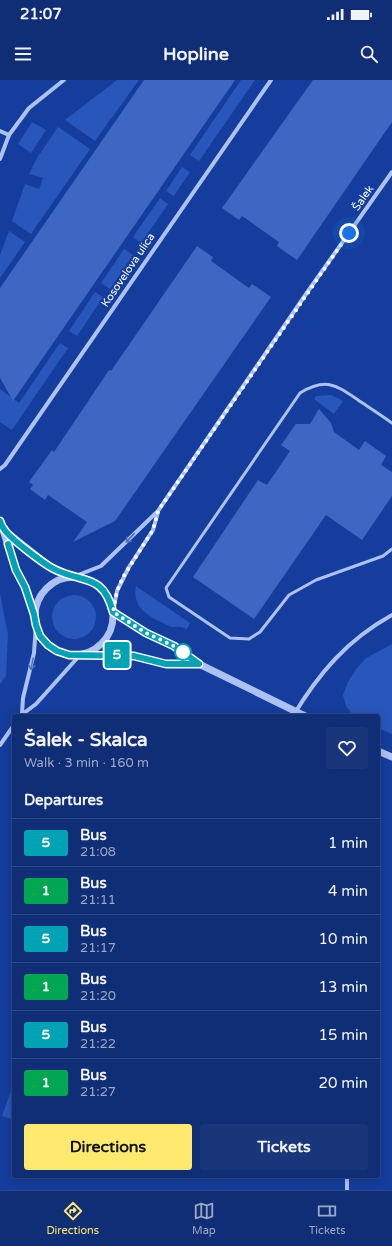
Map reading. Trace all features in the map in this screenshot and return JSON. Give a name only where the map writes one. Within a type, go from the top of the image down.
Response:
[{"type":"street","points":[[0,159],[9,135],[29,108],[64,80]]},
{"type":"street","name":"Kosovelova ulica","points":[[0,469],[6,465],[271,80]]},
{"type":"street","points":[[0,131],[9,135]]},
{"type":"street","name":"Šalek","points":[[158,511],[306,294],[392,172]]},
{"type":"street","points":[[4,530],[52,568],[73,577],[101,566],[158,511]]},
{"type":"street","points":[[22,714],[36,704],[80,655],[92,651],[101,644],[108,635],[112,624],[117,591],[123,577],[153,530],[158,511]]},
{"type":"street","points":[[0,521],[16,570],[25,587],[40,636],[52,648],[69,655],[134,656],[166,664],[199,664]]},
{"type":"street","points":[[34,614],[37,602],[43,592],[61,578],[84,578],[95,583],[104,591],[110,601],[113,612],[146,633],[174,646],[199,664],[294,714],[329,664],[353,640],[392,615]]},
{"type":"street","points":[[21,714],[23,698],[34,653],[36,625]]},
{"type":"street","points":[[0,745],[12,728]]},
{"type":"street","points":[[380,752],[392,757]]},
{"type":"street","points":[[347,1190],[348,1178]]},
{"type":"lane","points":[[392,423],[337,385],[312,385],[300,393],[166,588],[169,598],[230,638],[249,639],[260,632],[289,595],[316,580],[383,556],[392,549]]},
{"type":"shaded area","points":[[117,80],[139,80],[95,141],[65,120]]},
{"type":"shaded area","points":[[241,80],[255,80],[199,161],[190,155]]},
{"type":"shaded area","points":[[32,122],[46,130],[31,153],[18,144]]},
{"type":"shaded area","points":[[58,127],[90,149],[31,234],[12,221],[25,184],[39,189],[43,178],[29,174],[37,158]]},
{"type":"shaded area","points":[[182,167],[190,172],[174,196],[166,191]]},
{"type":"shaded area","points":[[160,198],[168,204],[141,243],[133,237]]},
{"type":"shaded area","points":[[9,231],[25,242],[0,278],[0,255]]},
{"type":"shaded area","points":[[124,249],[133,255],[110,289],[101,283]]},
{"type":"shaded area","points":[[95,292],[103,297],[77,336],[69,331]]},
{"type":"shaded area","points":[[60,343],[68,348],[12,430],[0,422],[0,389],[19,403]]},
{"type":"shaded area","points":[[331,395],[343,401],[334,414],[314,399],[316,396]]},
{"type":"shaded area","points":[[136,586],[190,623],[187,629],[181,627],[171,627],[146,613],[136,599]]},
{"type":"shaded area","points":[[0,594],[8,634],[6,676],[0,684]]},
{"type":"shaded area","points":[[70,595],[78,595],[83,596],[90,601],[95,608],[95,626],[90,633],[83,638],[70,639],[62,636],[55,629],[52,621],[52,613],[55,605],[62,598]]},
{"type":"shaded area","points":[[392,644],[392,734],[380,729],[380,714],[352,714],[346,706],[343,695],[348,682],[356,669],[366,658]]},
{"type":"shaded area","points":[[12,1088],[12,1119],[2,1116]]},
{"type":"building","points":[[144,80],[235,80],[13,401],[0,378],[0,288]]},
{"type":"building","points":[[313,80],[392,80],[392,122],[297,260],[277,246],[279,242],[242,216],[239,220],[222,208]]},
{"type":"building","points":[[197,246],[213,257],[211,261],[249,288],[252,284],[271,297],[115,521],[73,542],[87,522],[48,495],[45,500],[30,489],[33,485],[29,482],[52,450],[54,452],[109,370],[111,371]]},
{"type":"building","points":[[319,409],[331,423],[334,432],[359,450],[365,441],[386,456],[381,465],[392,472],[392,496],[362,540],[326,515],[254,619],[193,577],[258,480],[267,485],[290,451],[281,445],[296,424],[310,424]]},
{"type":"bus line","name":"5","points":[[0,521],[4,530],[52,568],[73,577],[84,578],[95,583],[104,591],[110,601],[113,612],[146,633],[174,646],[199,664],[166,664],[134,656],[69,655],[57,651],[48,645],[40,636],[25,587],[16,570],[8,544]]},
{"type":"route","points":[[183,652],[187,655],[174,646],[146,633],[113,612],[117,591],[123,577],[153,530],[158,511],[349,233]]}]
